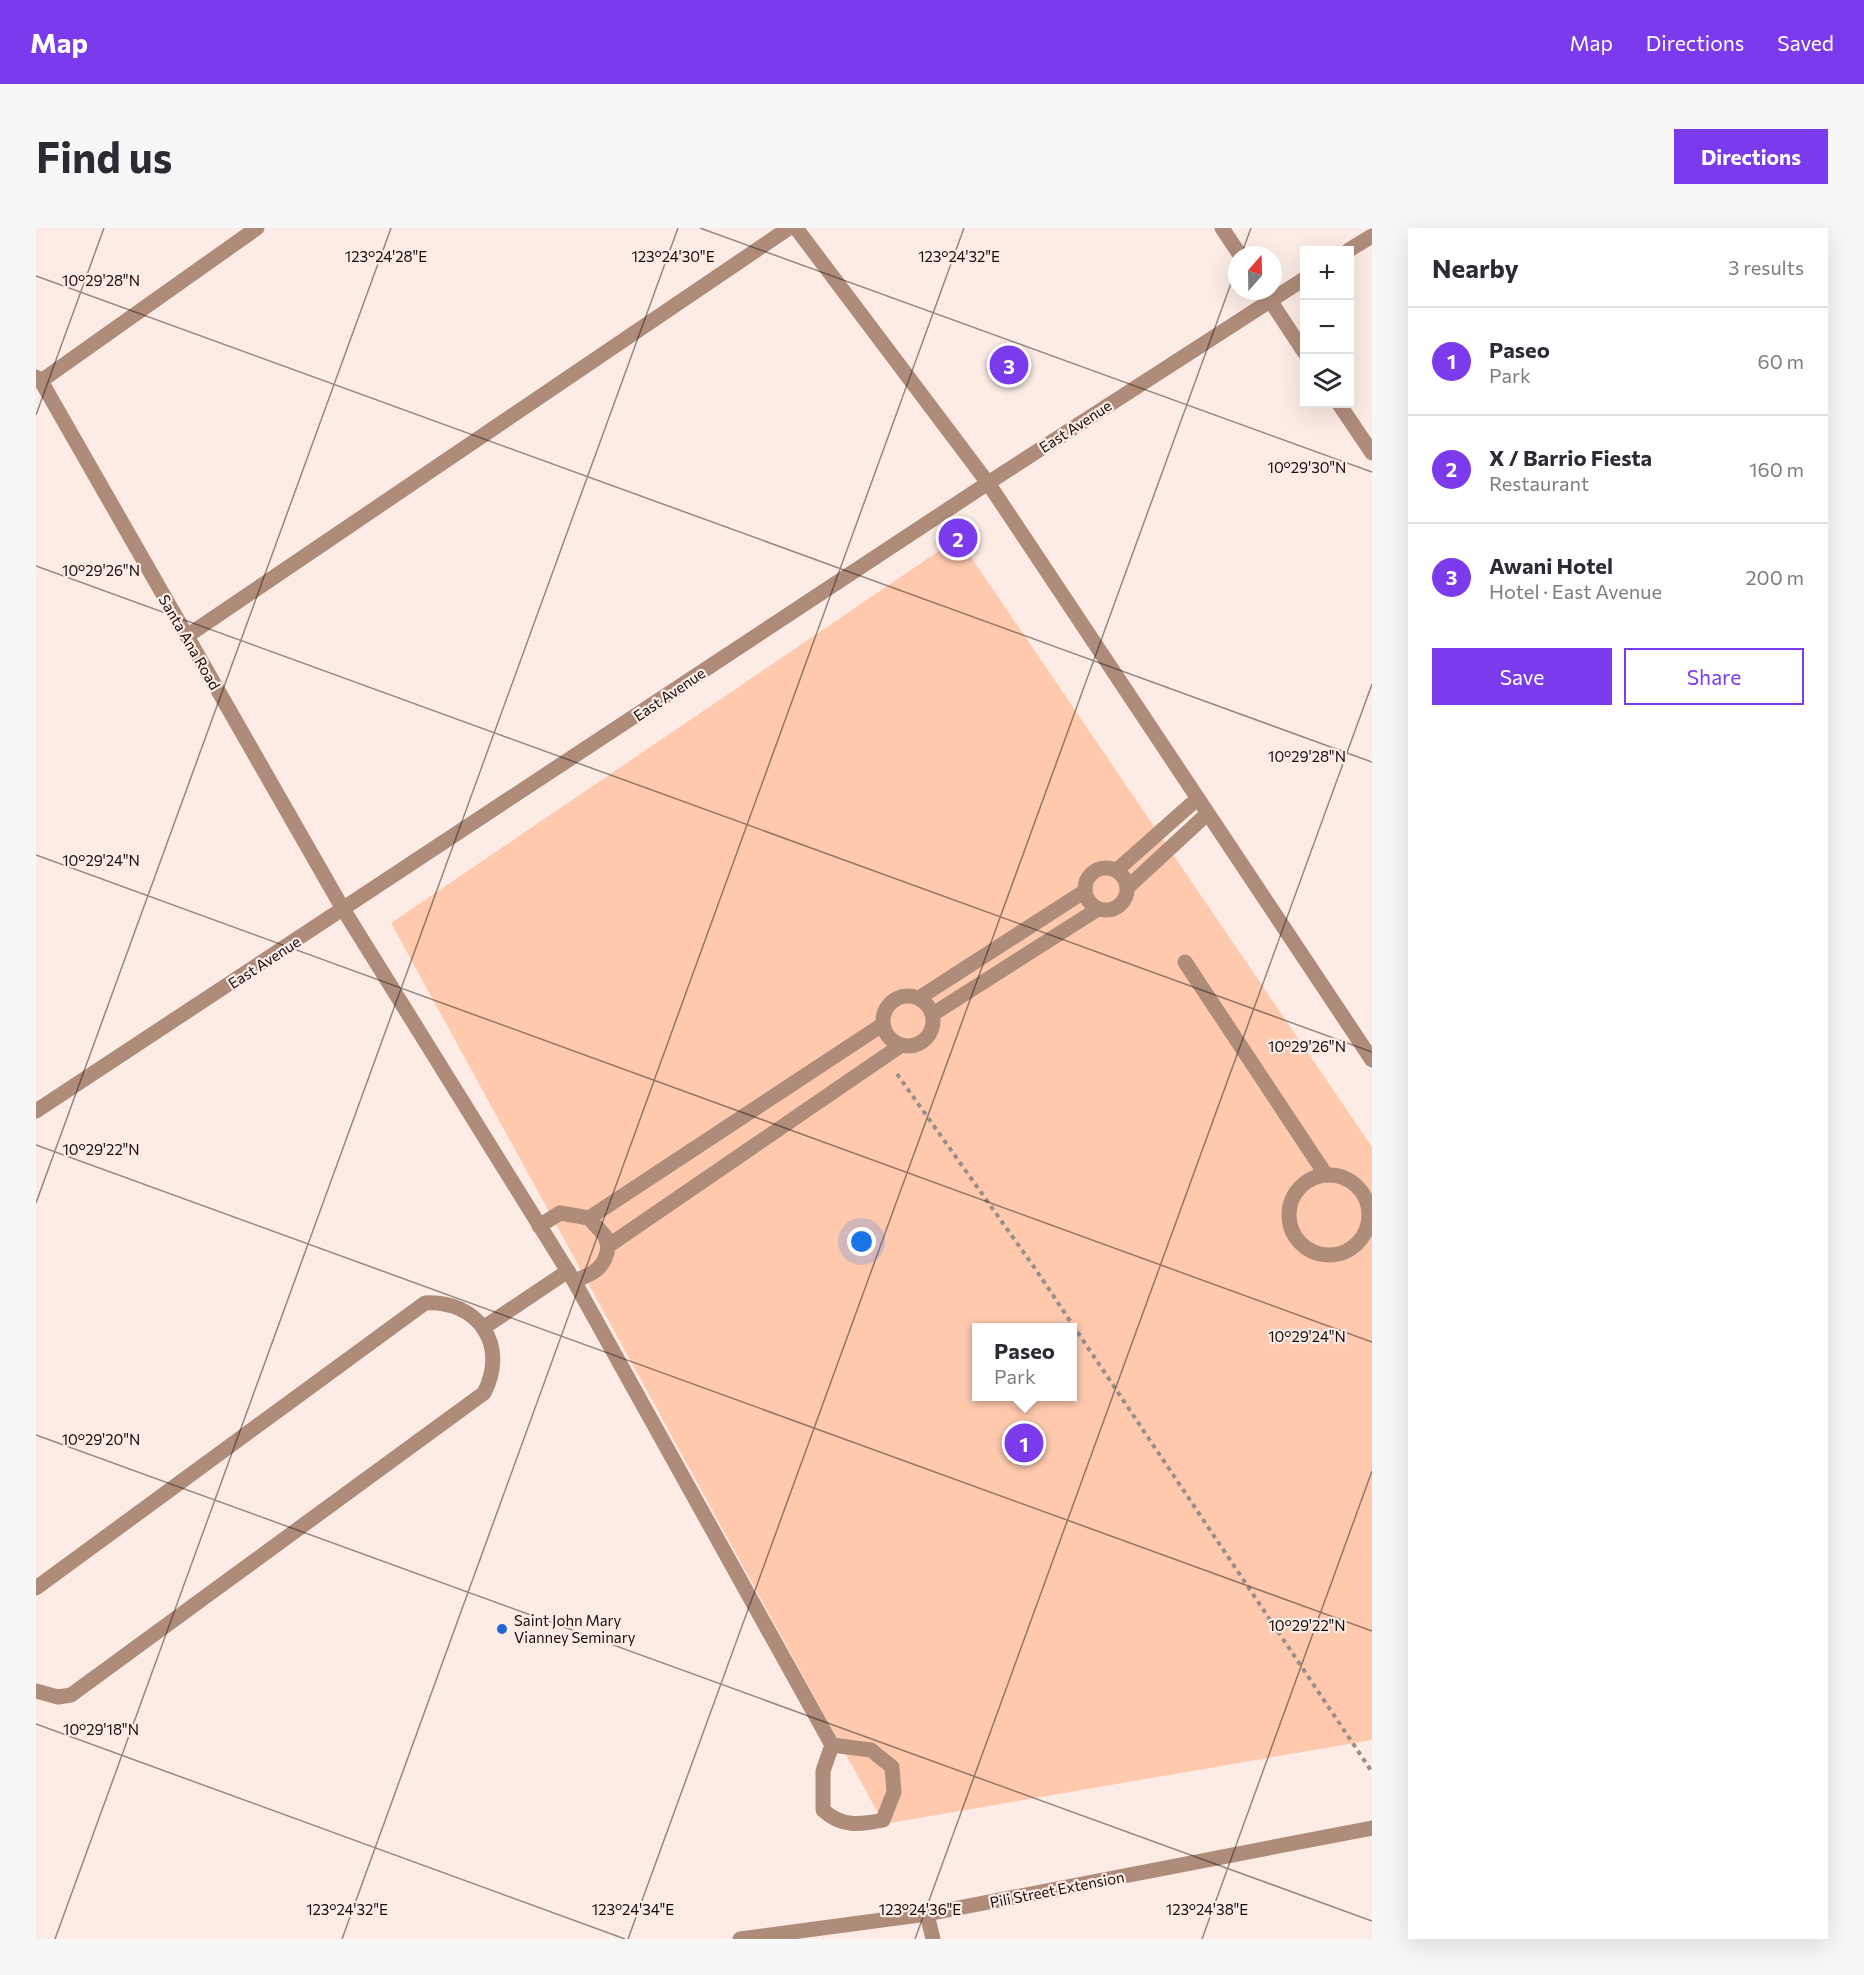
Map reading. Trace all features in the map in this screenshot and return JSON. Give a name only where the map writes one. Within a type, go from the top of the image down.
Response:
[{"type":"street","points":[[39,379],[257,228]]},
{"type":"street","points":[[187,636],[789,228]]},
{"type":"street","points":[[796,228],[988,483],[1372,1060]]},
{"type":"street","points":[[1222,228],[1234,246]]},
{"type":"street","points":[[1354,247],[1372,236]]},
{"type":"street","name":"East Avenue","points":[[1282,289],[1300,281]]},
{"type":"street","name":"East Avenue","points":[[36,1111],[988,483],[1261,300]]},
{"type":"street","points":[[1270,300],[1300,344]]},
{"type":"street","name":"Santa Ana Road","points":[[39,379],[343,909],[539,1226]]},
{"type":"street","points":[[1342,408],[1372,453]]},
{"type":"street","points":[[1117,870],[1197,799]]},
{"type":"street","points":[[1128,887],[1207,814]]},
{"type":"street","points":[[919,998],[1084,891],[1089,876],[1102,868],[1117,870],[1128,887],[1126,898],[1119,906],[1109,910],[1098,909],[1089,902],[1084,891]]},
{"type":"street","points":[[933,1014],[1098,909]]},
{"type":"street","points":[[1041,920],[1052,938]]},
{"type":"street","points":[[1001,945],[1014,963]]},
{"type":"street","points":[[1185,962],[1326,1175]]},
{"type":"street","points":[[483,1328],[571,1276],[595,1273],[602,1266],[609,1246],[900,1046],[913,1046],[926,1040],[933,1028],[933,1014],[919,998],[905,996],[892,1001],[884,1011],[882,1025],[885,1034],[900,1046]]},
{"type":"street","points":[[589,1218],[882,1025]]},
{"type":"street","points":[[1326,1175],[1348,1179],[1369,1191],[1368,1239],[1343,1254],[1314,1253],[1298,1242],[1289,1221],[1293,1196],[1305,1182],[1326,1175]]},
{"type":"street","points":[[609,1246],[605,1236],[589,1218],[560,1213],[539,1226],[571,1276],[832,1745],[823,1771],[823,1810],[833,1819],[858,1826],[883,1820],[894,1792],[892,1767],[871,1750],[832,1745]]},
{"type":"street","points":[[36,1588],[425,1303],[452,1305],[474,1317],[483,1328],[493,1353],[490,1381],[484,1393],[71,1695],[58,1697],[36,1691]]},
{"type":"street","name":"Pili Street Extension","points":[[740,1939],[927,1914],[1372,1828]]},
{"type":"street","points":[[927,1914],[933,1939]]},
{"type":"path","points":[[885,1056],[1071,1323]]},
{"type":"path","points":[[1077,1332],[1372,1772]]},
{"type":"shaded area","points":[[958,538],[1372,1147],[1372,1740],[884,1824],[391,923]]},
{"type":"place","name":"Awani Hotel","points":[[1009,365]]},
{"type":"place","name":"X / Barrio Fiesta","points":[[958,538]]},
{"type":"place","name":"Paseo","points":[[1024,1443]]},
{"type":"place","name":"Saint John Mary Vianney Seminary","points":[[502,1629]]}]
